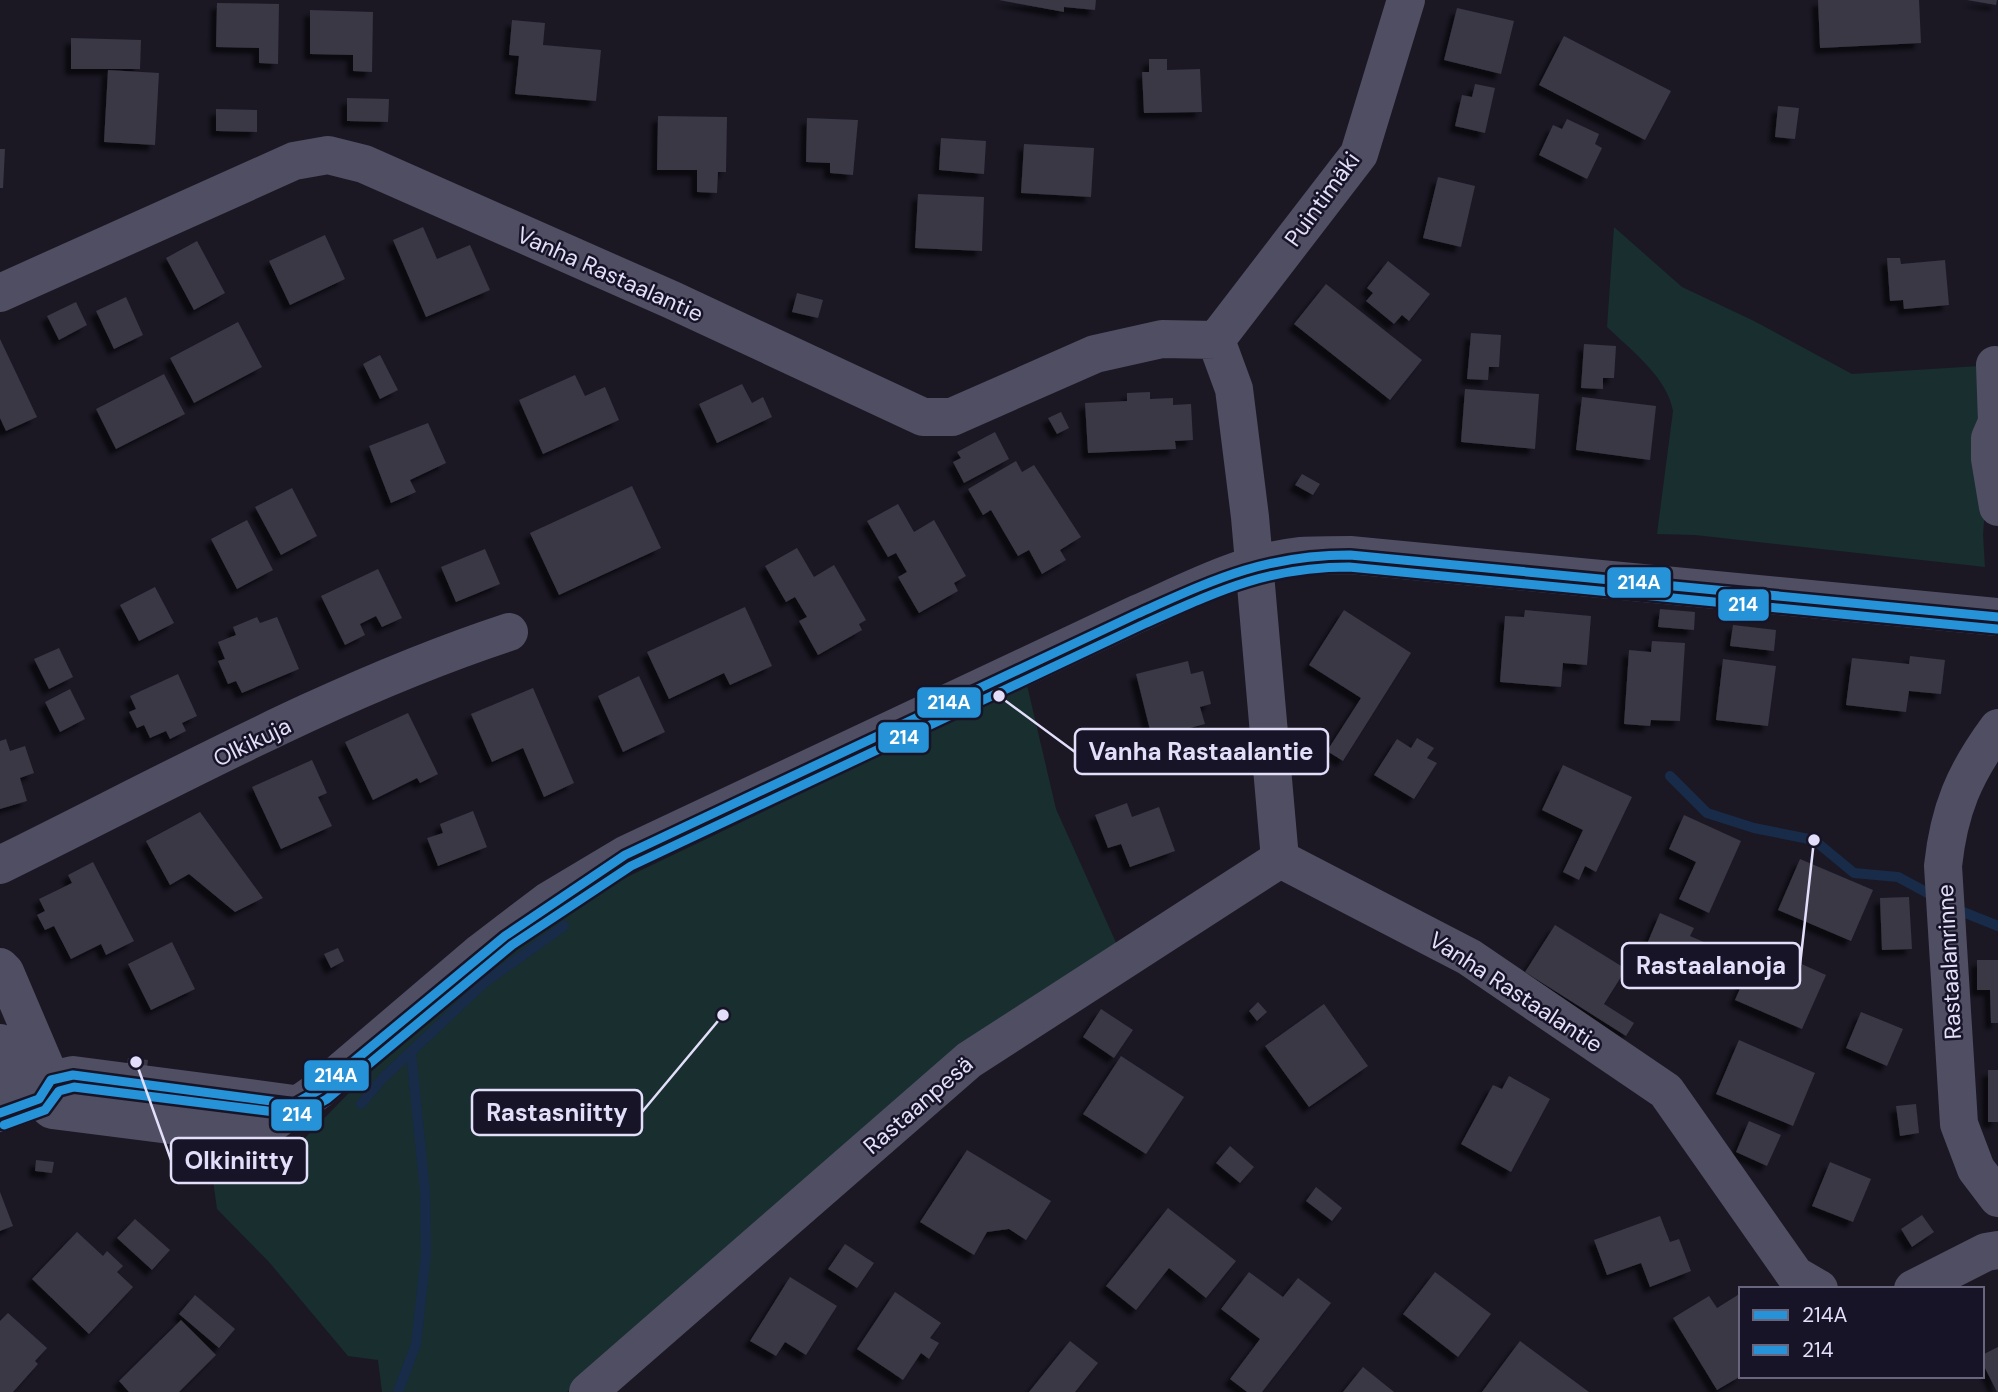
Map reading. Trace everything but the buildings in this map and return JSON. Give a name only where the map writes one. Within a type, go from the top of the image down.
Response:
[{"type":"street","name":"Puintimäki","points":[[1216,340],[1359,154],[1406,0]]},
{"type":"street","name":"Vanha Rastaalantie","points":[[0,293],[294,161],[327,155],[364,164],[672,300],[923,417],[951,417],[1095,354],[1162,339],[1216,340]]},
{"type":"street","points":[[1216,340],[1234,389],[1254,566],[1280,859]]},
{"type":"street","points":[[1995,365],[1997,422],[1990,438],[1990,459],[1998,507]]},
{"type":"street","points":[[0,1044],[28,1099],[52,1110],[235,1132],[253,1130],[275,1121],[294,1104],[318,1090],[481,952],[548,901],[605,866],[1212,579],[1300,556],[1350,555],[1998,617]]},
{"type":"street","name":"Olkikuja","points":[[0,865],[299,719],[446,653],[509,632]]},
{"type":"street","name":"Rastaalanrinne","points":[[1998,728],[1962,783],[1947,825],[1943,866],[1959,1124],[1976,1169],[1998,1198]]},
{"type":"street","name":"Vanha Rastaalantie","points":[[1280,859],[1469,957],[1667,1091],[1796,1275],[1816,1287]]},
{"type":"street","name":"Rastaanpesä","points":[[587,1392],[969,1059],[1280,859]]},
{"type":"street","points":[[0,967],[5,972],[28,1099]]},
{"type":"street","points":[[1917,1287],[1986,1252],[1998,1250]]},
{"type":"green space","points":[[1614,227],[1682,287],[1754,321],[1852,374],[1995,365],[1983,535],[1985,567],[1695,535],[1657,534],[1673,411],[1664,387],[1656,376],[1607,327]]},
{"type":"green space","points":[[1027,685],[1056,809],[1118,947],[961,1050],[567,1392],[382,1392],[378,1360],[348,1356],[269,1262],[217,1209],[213,1180],[304,1139],[377,1064],[472,981],[577,901]]},
{"type":"waterway","points":[[1670,776],[1707,813],[1754,828],[1814,840],[1854,873],[1898,877],[1935,897]]},
{"type":"waterway","points":[[1963,912],[1998,926]]},
{"type":"waterway","points":[[361,1104],[383,1078],[484,983],[564,926]]},
{"type":"waterway","points":[[398,1392],[416,1344],[426,1254],[425,1192],[411,1052]]},
{"type":"transit line","name":"214A","points":[[0,1113],[39,1099],[51,1080],[73,1075],[294,1104],[319,1090],[505,936],[625,855],[1137,614],[1215,580],[1265,565],[1291,559],[1350,555],[1998,617]]},
{"type":"transit line","name":"214","points":[[4,1125],[45,1110],[59,1091],[74,1087],[299,1115],[327,1099],[512,945],[631,866],[1142,625],[1218,592],[1267,577],[1292,571],[1349,567],[1997,629]]},
{"type":"place","name":"Vanha Rastaalantie","points":[[999,696]]},
{"type":"place","name":"Rastaalanoja","points":[[1814,840]]},
{"type":"place","name":"Rastasniitty","points":[[723,1015]]},
{"type":"place","name":"Olkiniitty","points":[[136,1062]]}]
